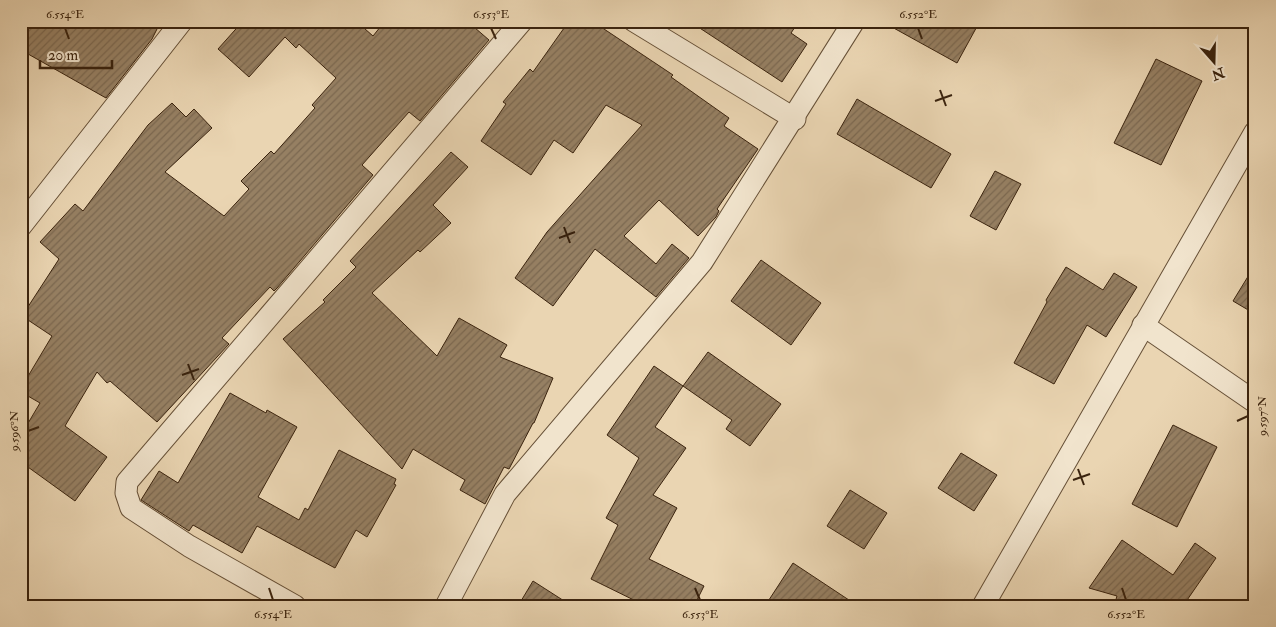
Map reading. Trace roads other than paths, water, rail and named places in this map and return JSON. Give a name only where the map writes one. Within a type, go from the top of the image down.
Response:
[{"type":"street","points":[[21,226],[182,21]]},
{"type":"street","points":[[295,606],[190,546],[131,508],[126,493],[128,482],[522,21]]},
{"type":"street","points":[[634,21],[794,119]]},
{"type":"street","points":[[446,606],[505,494],[702,262],[794,119],[854,21]]},
{"type":"street","points":[[984,606],[1255,132]]},
{"type":"street","points":[[1143,325],[1255,402]]}]
